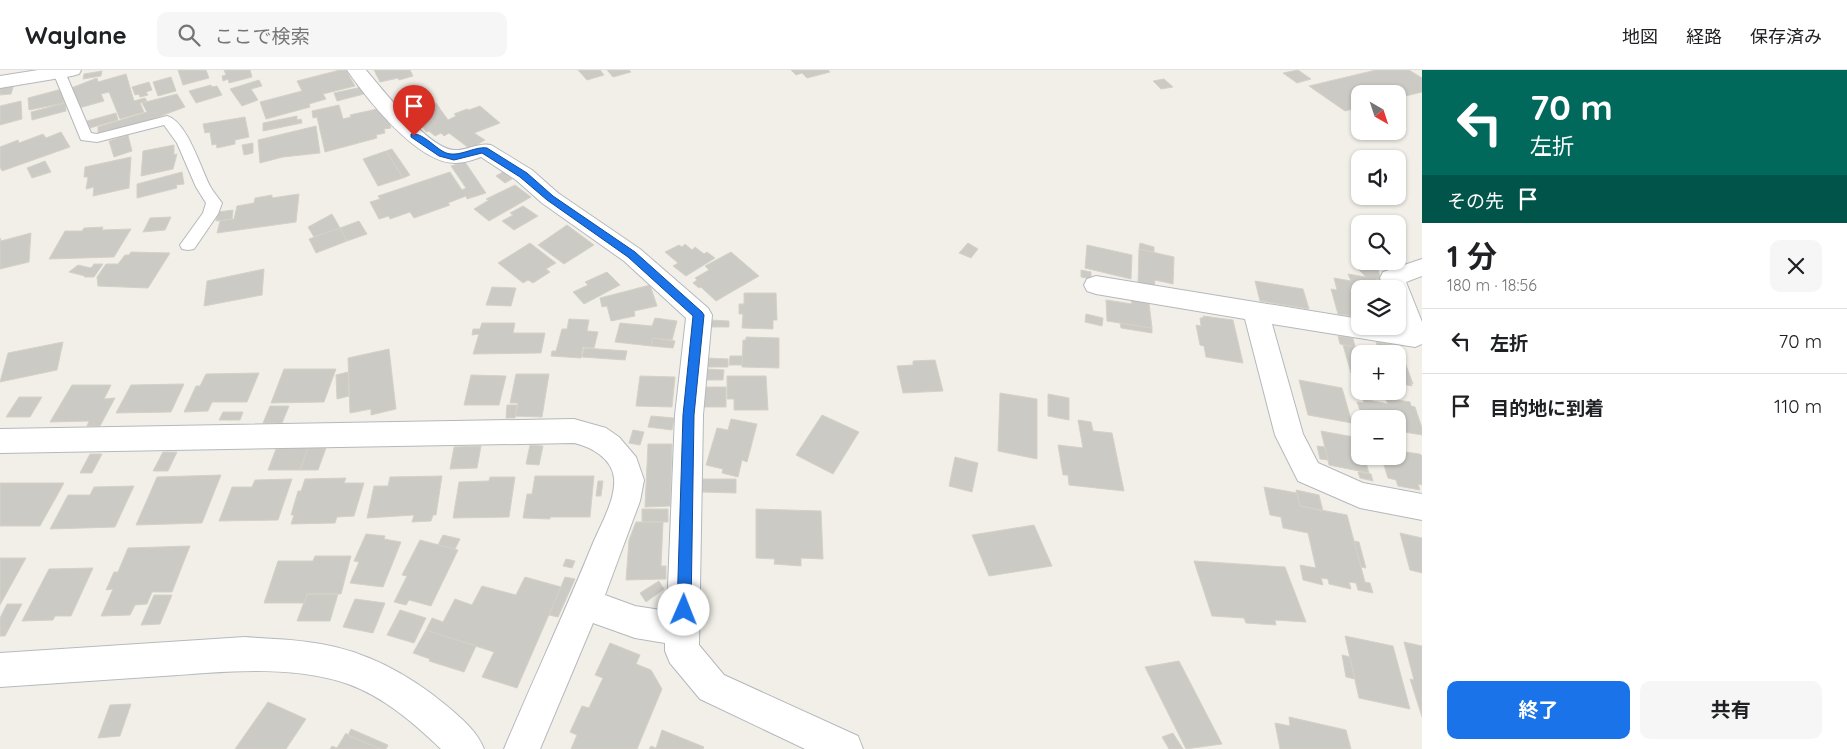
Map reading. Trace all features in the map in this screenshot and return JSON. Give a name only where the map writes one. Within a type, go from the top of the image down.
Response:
[{"type":"street","points":[[356,70],[414,136],[442,154],[454,157],[484,150],[524,175],[550,198],[632,255],[699,315],[689,415],[682,651],[712,687],[845,749]]},
{"type":"street","points":[[0,82],[65,71]]},
{"type":"street","points":[[1393,280],[1392,278],[1422,266]]},
{"type":"street","points":[[1096,285],[1256,312],[1418,347]]},
{"type":"street","points":[[1256,312],[1289,435],[1308,472],[1360,495],[1422,507]]},
{"type":"street","points":[[1406,314],[1418,347]]},
{"type":"street","points":[[0,441],[574,431],[596,436],[609,445],[626,466],[628,480],[625,501],[585,604],[522,749]]},
{"type":"street","points":[[585,604],[635,622],[683,630]]},
{"type":"street","points":[[0,670],[245,654],[283,656],[319,661],[347,667],[408,696],[441,723],[466,749]]},
{"type":"lane","points":[[65,71],[86,138],[97,138],[167,120],[184,142],[203,187],[214,203],[210,214],[188,245]]},
{"type":"building","points":[[178,70],[206,70],[209,78],[183,85]]},
{"type":"building","points":[[224,70],[250,70],[252,77],[229,83],[228,79],[223,81],[222,76],[226,75]]},
{"type":"building","points":[[346,70],[355,86],[323,94],[326,99],[309,104],[310,107],[266,119],[260,102],[302,91],[297,81]]},
{"type":"building","points":[[374,70],[410,70],[413,76],[380,82]]},
{"type":"building","points":[[578,70],[600,70],[604,75],[587,80]]},
{"type":"building","points":[[607,70],[629,70],[631,72],[613,77]]},
{"type":"building","points":[[791,70],[828,70],[830,72],[807,78],[802,73],[796,75]]},
{"type":"building","points":[[1298,70],[1311,79],[1297,83],[1283,73]]},
{"type":"building","points":[[1376,70],[1409,70],[1422,78],[1422,92],[1406,96],[1406,85],[1351,85],[1351,109],[1345,111],[1309,86]]},
{"type":"building","points":[[102,71],[101,76],[83,79],[84,74]]},
{"type":"building","points":[[126,74],[134,101],[145,98],[147,101],[140,103],[144,112],[120,119],[109,92],[101,94],[104,101],[79,108],[71,88],[97,78],[98,82]]},
{"type":"building","points":[[171,77],[176,91],[158,96],[153,82]]},
{"type":"building","points":[[1164,79],[1173,87],[1161,89],[1153,81]]},
{"type":"building","points":[[259,80],[262,86],[251,89],[258,100],[242,106],[230,89]]},
{"type":"building","points":[[149,82],[152,90],[146,92],[148,95],[140,97],[139,94],[135,95],[132,87]]},
{"type":"building","points":[[14,84],[11,94],[0,95],[0,86]]},
{"type":"building","points":[[211,85],[212,87],[217,86],[222,95],[196,103],[189,91]]},
{"type":"building","points":[[362,87],[364,94],[337,101],[334,93]]},
{"type":"building","points":[[62,89],[64,103],[29,110],[28,98]]},
{"type":"building","points":[[177,94],[185,107],[150,120],[98,134],[98,127],[147,112],[142,103]]},
{"type":"building","points":[[417,96],[421,102],[429,100],[433,105],[436,103],[448,120],[456,116],[454,114],[480,106],[500,123],[474,133],[485,140],[470,149],[449,133],[444,136],[441,133],[435,136],[429,131],[426,132],[423,127],[414,126],[404,112],[409,110],[407,107],[404,108],[399,101]]},
{"type":"building","points":[[21,101],[22,119],[0,125],[0,106]]},
{"type":"building","points":[[65,103],[66,111],[32,120],[31,112]]},
{"type":"building","points":[[339,105],[343,119],[351,117],[350,115],[377,109],[381,113],[386,112],[391,128],[384,129],[385,133],[376,135],[377,138],[325,152],[317,117],[313,118],[312,111]]},
{"type":"building","points":[[116,113],[118,120],[90,128],[87,121]]},
{"type":"building","points":[[297,116],[297,120],[301,119],[302,123],[263,131],[263,123]]},
{"type":"building","points":[[245,117],[249,137],[235,140],[235,144],[217,148],[216,144],[212,145],[210,132],[205,133],[203,124]]},
{"type":"building","points":[[316,126],[320,153],[283,157],[260,163],[258,140]]},
{"type":"building","points":[[61,132],[70,147],[2,171],[0,167],[0,147],[18,140],[19,143],[43,134],[46,138]]},
{"type":"building","points":[[128,135],[132,151],[114,157],[109,141]]},
{"type":"building","points":[[253,143],[253,153],[244,155],[242,145]]},
{"type":"building","points":[[174,145],[174,155],[177,154],[173,169],[141,176],[143,151]]},
{"type":"building","points":[[392,149],[410,175],[403,178],[386,151]]},
{"type":"building","points":[[386,151],[403,178],[378,186],[363,159]]},
{"type":"building","points":[[131,157],[129,188],[93,196],[94,187],[86,189],[88,177],[84,177],[85,167]]},
{"type":"building","points":[[45,161],[51,172],[32,178],[27,168]]},
{"type":"building","points":[[465,162],[486,193],[467,199],[466,196],[448,203],[450,205],[414,218],[410,212],[390,219],[389,216],[379,219],[370,202],[380,199],[378,196],[450,172],[462,190],[466,188],[451,166]]},
{"type":"building","points":[[182,172],[184,184],[176,185],[177,188],[137,198],[137,184]]},
{"type":"building","points":[[503,172],[512,179],[505,183],[496,176]]},
{"type":"building","points":[[515,185],[531,197],[489,221],[474,209],[489,200],[486,199]]},
{"type":"building","points":[[299,194],[296,222],[217,233],[220,221],[234,219],[237,206],[254,203],[255,198],[272,195],[272,198]]},
{"type":"building","points":[[523,206],[538,216],[514,230],[502,221],[513,215],[510,213]]},
{"type":"building","points":[[233,210],[232,219],[216,221],[218,212]]},
{"type":"building","points":[[332,214],[340,228],[314,237],[308,227]]},
{"type":"building","points":[[171,217],[165,230],[143,232],[150,218]]},
{"type":"building","points":[[359,221],[367,234],[347,241],[340,228]]},
{"type":"building","points":[[567,225],[594,245],[564,264],[538,245]]},
{"type":"building","points":[[103,227],[102,230],[131,229],[114,257],[49,259],[65,231],[82,231],[84,228]]},
{"type":"building","points":[[340,228],[347,241],[316,253],[309,239]]},
{"type":"building","points":[[31,233],[29,262],[0,269],[0,238],[1,241]]},
{"type":"building","points":[[530,243],[556,263],[546,269],[550,272],[533,283],[528,280],[523,283],[498,263]]},
{"type":"building","points":[[968,243],[978,249],[971,258],[959,253]]},
{"type":"building","points":[[1140,243],[1154,247],[1154,252],[1139,249]]},
{"type":"building","points":[[685,244],[692,250],[695,247],[704,254],[707,252],[715,258],[686,276],[673,266],[678,263],[665,252],[679,245],[682,247]]},
{"type":"building","points":[[1087,245],[1132,255],[1131,279],[1085,268]]},
{"type":"building","points":[[1139,249],[1174,257],[1173,284],[1155,280],[1154,288],[1138,284]]},
{"type":"building","points":[[131,252],[170,253],[148,288],[98,286],[97,277],[106,264],[118,264],[125,255],[129,255]]},
{"type":"building","points":[[731,252],[759,276],[716,301],[701,287],[699,288],[693,283],[697,280],[695,278],[709,270],[705,266]]},
{"type":"building","points":[[94,264],[103,264],[94,277],[84,277],[69,272],[78,265],[91,268]]},
{"type":"building","points":[[264,269],[262,295],[204,306],[207,281]]},
{"type":"building","points":[[1081,270],[1091,272],[1091,279],[1081,277]]},
{"type":"building","points":[[1359,270],[1378,270],[1381,280],[1351,281],[1348,274],[1366,277]]},
{"type":"building","points":[[607,272],[620,285],[584,304],[573,292],[588,285],[585,282]]},
{"type":"building","points":[[1334,278],[1351,281],[1351,316],[1338,314],[1331,289],[1337,290]]},
{"type":"building","points":[[1255,281],[1303,289],[1309,309],[1260,301]]},
{"type":"building","points":[[650,285],[657,306],[634,311],[635,316],[611,321],[607,306],[602,307],[600,298]]},
{"type":"building","points":[[492,287],[516,288],[511,306],[486,305]]},
{"type":"building","points":[[744,293],[776,293],[777,320],[773,320],[773,329],[742,328],[743,314],[739,314],[739,304],[744,304]]},
{"type":"building","points":[[1106,300],[1132,304],[1131,300],[1149,303],[1152,328],[1107,321]]},
{"type":"building","points":[[1086,314],[1103,318],[1102,326],[1085,322]]},
{"type":"building","points":[[1203,316],[1233,320],[1243,363],[1206,357],[1204,346],[1200,345],[1196,325],[1201,326],[1200,318],[1203,318]]},
{"type":"building","points":[[655,318],[677,321],[672,340],[653,338],[651,346],[615,342],[620,323],[652,326]]},
{"type":"building","points":[[569,319],[589,320],[587,331],[598,332],[594,348],[583,347],[581,358],[551,356],[552,351],[556,351],[562,329],[567,329]]},
{"type":"building","points":[[710,320],[729,321],[729,327],[710,327]]},
{"type":"building","points":[[482,323],[515,323],[513,333],[545,333],[541,353],[473,354],[479,334],[472,335],[473,329],[480,329]]},
{"type":"building","points":[[1120,323],[1152,328],[1152,333],[1121,328]]},
{"type":"building","points":[[1338,336],[1353,338],[1355,345],[1351,346],[1340,344]]},
{"type":"building","points":[[746,337],[779,338],[779,368],[742,367],[743,340],[746,340]]},
{"type":"building","points":[[653,338],[675,341],[673,348],[651,346]]},
{"type":"building","points":[[63,342],[57,370],[0,382],[8,353]]},
{"type":"building","points":[[1376,342],[1393,345],[1377,345]]},
{"type":"building","points":[[1343,345],[1351,346],[1351,373]]},
{"type":"building","points":[[584,348],[627,351],[625,360],[582,357]]},
{"type":"building","points":[[389,349],[396,409],[371,415],[371,409],[350,413],[348,358]]},
{"type":"building","points":[[730,356],[743,356],[742,365],[729,365]]},
{"type":"building","points":[[707,358],[728,359],[728,367],[707,367]]},
{"type":"building","points":[[935,360],[943,391],[903,393],[897,366],[913,365],[913,361]]},
{"type":"building","points":[[1406,365],[1413,384],[1411,383],[1412,386],[1406,385]]},
{"type":"building","points":[[284,369],[336,369],[324,402],[271,403]]},
{"type":"building","points":[[706,369],[724,370],[723,380],[705,380]]},
{"type":"building","points":[[348,372],[349,396],[337,399],[336,375]]},
{"type":"building","points":[[259,373],[247,402],[212,402],[208,411],[184,412],[196,386],[200,386],[206,374]]},
{"type":"building","points":[[516,374],[549,374],[542,417],[515,416],[518,403],[510,403]]},
{"type":"building","points":[[471,375],[506,376],[499,405],[464,405]]},
{"type":"building","points":[[640,376],[675,377],[672,407],[636,406]]},
{"type":"building","points":[[727,376],[766,376],[768,410],[734,410],[734,399],[727,399]]},
{"type":"building","points":[[1299,380],[1342,388],[1351,423],[1308,415]]},
{"type":"building","points":[[184,384],[171,412],[116,413],[131,385]]},
{"type":"building","points":[[72,385],[111,385],[104,399],[115,398],[100,426],[87,426],[89,421],[50,422]]},
{"type":"building","points":[[703,387],[726,387],[726,407],[703,407]]},
{"type":"building","points":[[1000,393],[1037,399],[1037,459],[998,451]]},
{"type":"building","points":[[1048,394],[1069,398],[1069,420],[1048,416]]},
{"type":"building","points":[[19,397],[42,397],[30,417],[6,417]]},
{"type":"building","points":[[1363,400],[1368,400],[1388,404],[1386,400],[1410,402],[1411,406],[1415,407],[1422,428],[1422,435],[1406,432],[1406,410],[1360,410],[1357,402],[1364,403]]},
{"type":"building","points":[[507,405],[518,405],[515,418],[506,418]]},
{"type":"building","points":[[270,406],[289,406],[282,423],[263,423]]},
{"type":"building","points":[[223,412],[243,412],[240,420],[219,420]]},
{"type":"building","points":[[822,415],[859,432],[833,474],[796,455]]},
{"type":"building","points":[[651,416],[674,418],[672,430],[648,427]]},
{"type":"building","points":[[731,419],[757,424],[747,462],[742,460],[738,477],[722,473],[723,469],[706,465],[717,428],[728,430]]},
{"type":"building","points":[[1078,420],[1091,422],[1093,431],[1112,433],[1124,491],[1069,485],[1068,475],[1063,475],[1058,445],[1083,448]]},
{"type":"building","points":[[633,430],[644,432],[640,445],[629,443]]},
{"type":"building","points":[[1321,431],[1351,437],[1351,465],[1367,465],[1369,473],[1329,465]]},
{"type":"building","points":[[648,444],[672,444],[670,506],[645,507]]},
{"type":"building","points":[[530,445],[543,446],[539,465],[526,464]]},
{"type":"building","points":[[481,446],[477,468],[450,469],[454,447]]},
{"type":"building","points":[[1317,446],[1325,447],[1328,460],[1320,459]]},
{"type":"building","points":[[308,448],[300,470],[268,470],[276,449]]},
{"type":"building","points":[[308,448],[326,448],[318,470],[300,470]]},
{"type":"building","points":[[163,452],[177,452],[168,471],[153,471]]},
{"type":"building","points":[[1406,452],[1422,456],[1422,485],[1418,484],[1420,490],[1398,486],[1396,480],[1388,478],[1384,465],[1406,465]]},
{"type":"building","points":[[90,454],[102,454],[92,473],[80,473]]},
{"type":"building","points":[[955,457],[978,463],[972,492],[949,486]]},
{"type":"building","points":[[1358,472],[1371,474],[1373,481],[1360,478]]},
{"type":"building","points":[[221,475],[202,523],[136,525],[157,477]]},
{"type":"building","points":[[442,476],[436,515],[433,515],[431,521],[412,522],[414,515],[367,518],[374,486],[388,486],[390,477]]},
{"type":"building","points":[[535,476],[594,476],[590,517],[523,518],[527,494],[532,494]]},
{"type":"building","points":[[490,477],[515,477],[509,517],[453,518],[459,482],[489,481]]},
{"type":"building","points":[[346,478],[344,483],[364,483],[354,516],[337,517],[335,523],[291,524],[294,515],[291,515],[298,491],[301,491],[305,479]]},
{"type":"building","points":[[292,479],[278,520],[219,521],[232,487],[252,487],[255,480]]},
{"type":"building","points":[[702,479],[736,479],[736,493],[702,492]]},
{"type":"building","points":[[598,481],[603,481],[601,496],[596,496]]},
{"type":"building","points":[[0,483],[64,483],[40,526],[0,526]]},
{"type":"building","points":[[134,486],[115,527],[50,529],[68,495],[90,495],[94,487]]},
{"type":"building","points":[[1264,487],[1297,493],[1300,506],[1347,515],[1365,582],[1370,583],[1373,593],[1358,590],[1356,583],[1349,582],[1351,589],[1329,584],[1328,579],[1321,578],[1323,585],[1303,580],[1300,565],[1316,568],[1308,533],[1283,528],[1281,517],[1270,515]]},
{"type":"building","points":[[1296,490],[1319,495],[1323,511],[1300,506]]},
{"type":"building","points":[[642,509],[668,509],[668,522],[642,522]]},
{"type":"building","points":[[756,509],[821,511],[823,559],[801,558],[801,566],[774,564],[775,559],[756,558]]},
{"type":"building","points":[[636,522],[663,522],[661,566],[666,566],[666,579],[626,580],[629,540]]},
{"type":"building","points":[[1034,525],[1052,566],[989,576],[972,535]]},
{"type":"building","points":[[1400,533],[1422,538],[1422,573],[1410,570]]},
{"type":"building","points":[[366,534],[385,536],[384,539],[401,542],[383,587],[350,583],[359,562],[354,561]]},
{"type":"building","points":[[443,535],[460,539],[455,549],[438,545]]},
{"type":"building","points":[[420,540],[458,550],[431,606],[409,600],[406,605],[394,602],[407,576],[402,575]]},
{"type":"building","points":[[1354,541],[1359,542],[1366,568],[1361,567]]},
{"type":"building","points":[[190,546],[172,592],[152,592],[147,604],[135,605],[130,615],[101,616],[113,589],[106,590],[114,572],[118,572],[128,548]]},
{"type":"building","points":[[315,556],[351,556],[341,594],[307,594],[305,603],[264,603],[278,561],[313,561]]},
{"type":"building","points":[[0,558],[26,558],[0,605]]},
{"type":"building","points":[[566,559],[575,561],[572,568],[563,566]]},
{"type":"building","points":[[1194,561],[1285,567],[1306,622],[1275,620],[1276,625],[1246,623],[1244,618],[1212,616]]},
{"type":"building","points":[[93,568],[71,616],[55,616],[53,620],[22,621],[49,569]]},
{"type":"building","points":[[525,577],[561,587],[517,688],[482,677],[494,652],[426,630],[432,618],[443,622],[455,599],[472,605],[482,586],[516,595]]},
{"type":"building","points":[[565,577],[575,579],[558,617],[549,615]]},
{"type":"building","points":[[659,581],[664,589],[646,602],[640,593]]},
{"type":"building","points":[[307,594],[338,594],[330,621],[297,621]]},
{"type":"building","points":[[154,595],[172,595],[160,624],[141,625]]},
{"type":"building","points":[[355,599],[385,603],[373,633],[343,627]]},
{"type":"building","points":[[7,604],[22,604],[5,636],[0,636],[0,618]]},
{"type":"building","points":[[400,610],[426,618],[414,643],[387,635]]},
{"type":"building","points":[[426,630],[476,646],[464,672],[429,661],[430,659],[413,653]]},
{"type":"building","points":[[1345,636],[1393,646],[1410,709],[1359,698]]},
{"type":"building","points":[[1404,642],[1422,646],[1422,717],[1410,679],[1414,680]]},
{"type":"building","points":[[610,643],[640,655],[636,664],[651,670],[662,689],[637,749],[571,749],[577,735],[570,732],[582,706],[589,708],[603,678],[595,675]]},
{"type":"building","points":[[1342,655],[1350,657],[1355,679],[1346,677]]},
{"type":"building","points":[[1179,661],[1222,744],[1186,749],[1145,667]]},
{"type":"building","points":[[268,702],[306,719],[286,749],[235,749]]},
{"type":"building","points":[[131,704],[120,736],[98,738],[110,705]]},
{"type":"building","points":[[1289,717],[1346,730],[1351,749],[1280,749],[1275,723],[1290,726]]},
{"type":"building","points":[[351,729],[388,745],[386,749],[380,749],[348,735]]},
{"type":"building","points":[[662,730],[704,747],[703,749],[649,749],[651,746],[656,748]]},
{"type":"building","points":[[346,733],[380,749],[330,749],[332,746],[337,748]]},
{"type":"building","points":[[1173,733],[1183,749],[1169,749],[1162,737]]},
{"type":"route","points":[[414,136],[442,154],[454,157],[484,150],[524,175],[550,198],[632,255],[699,315],[689,415],[684,610]]}]
